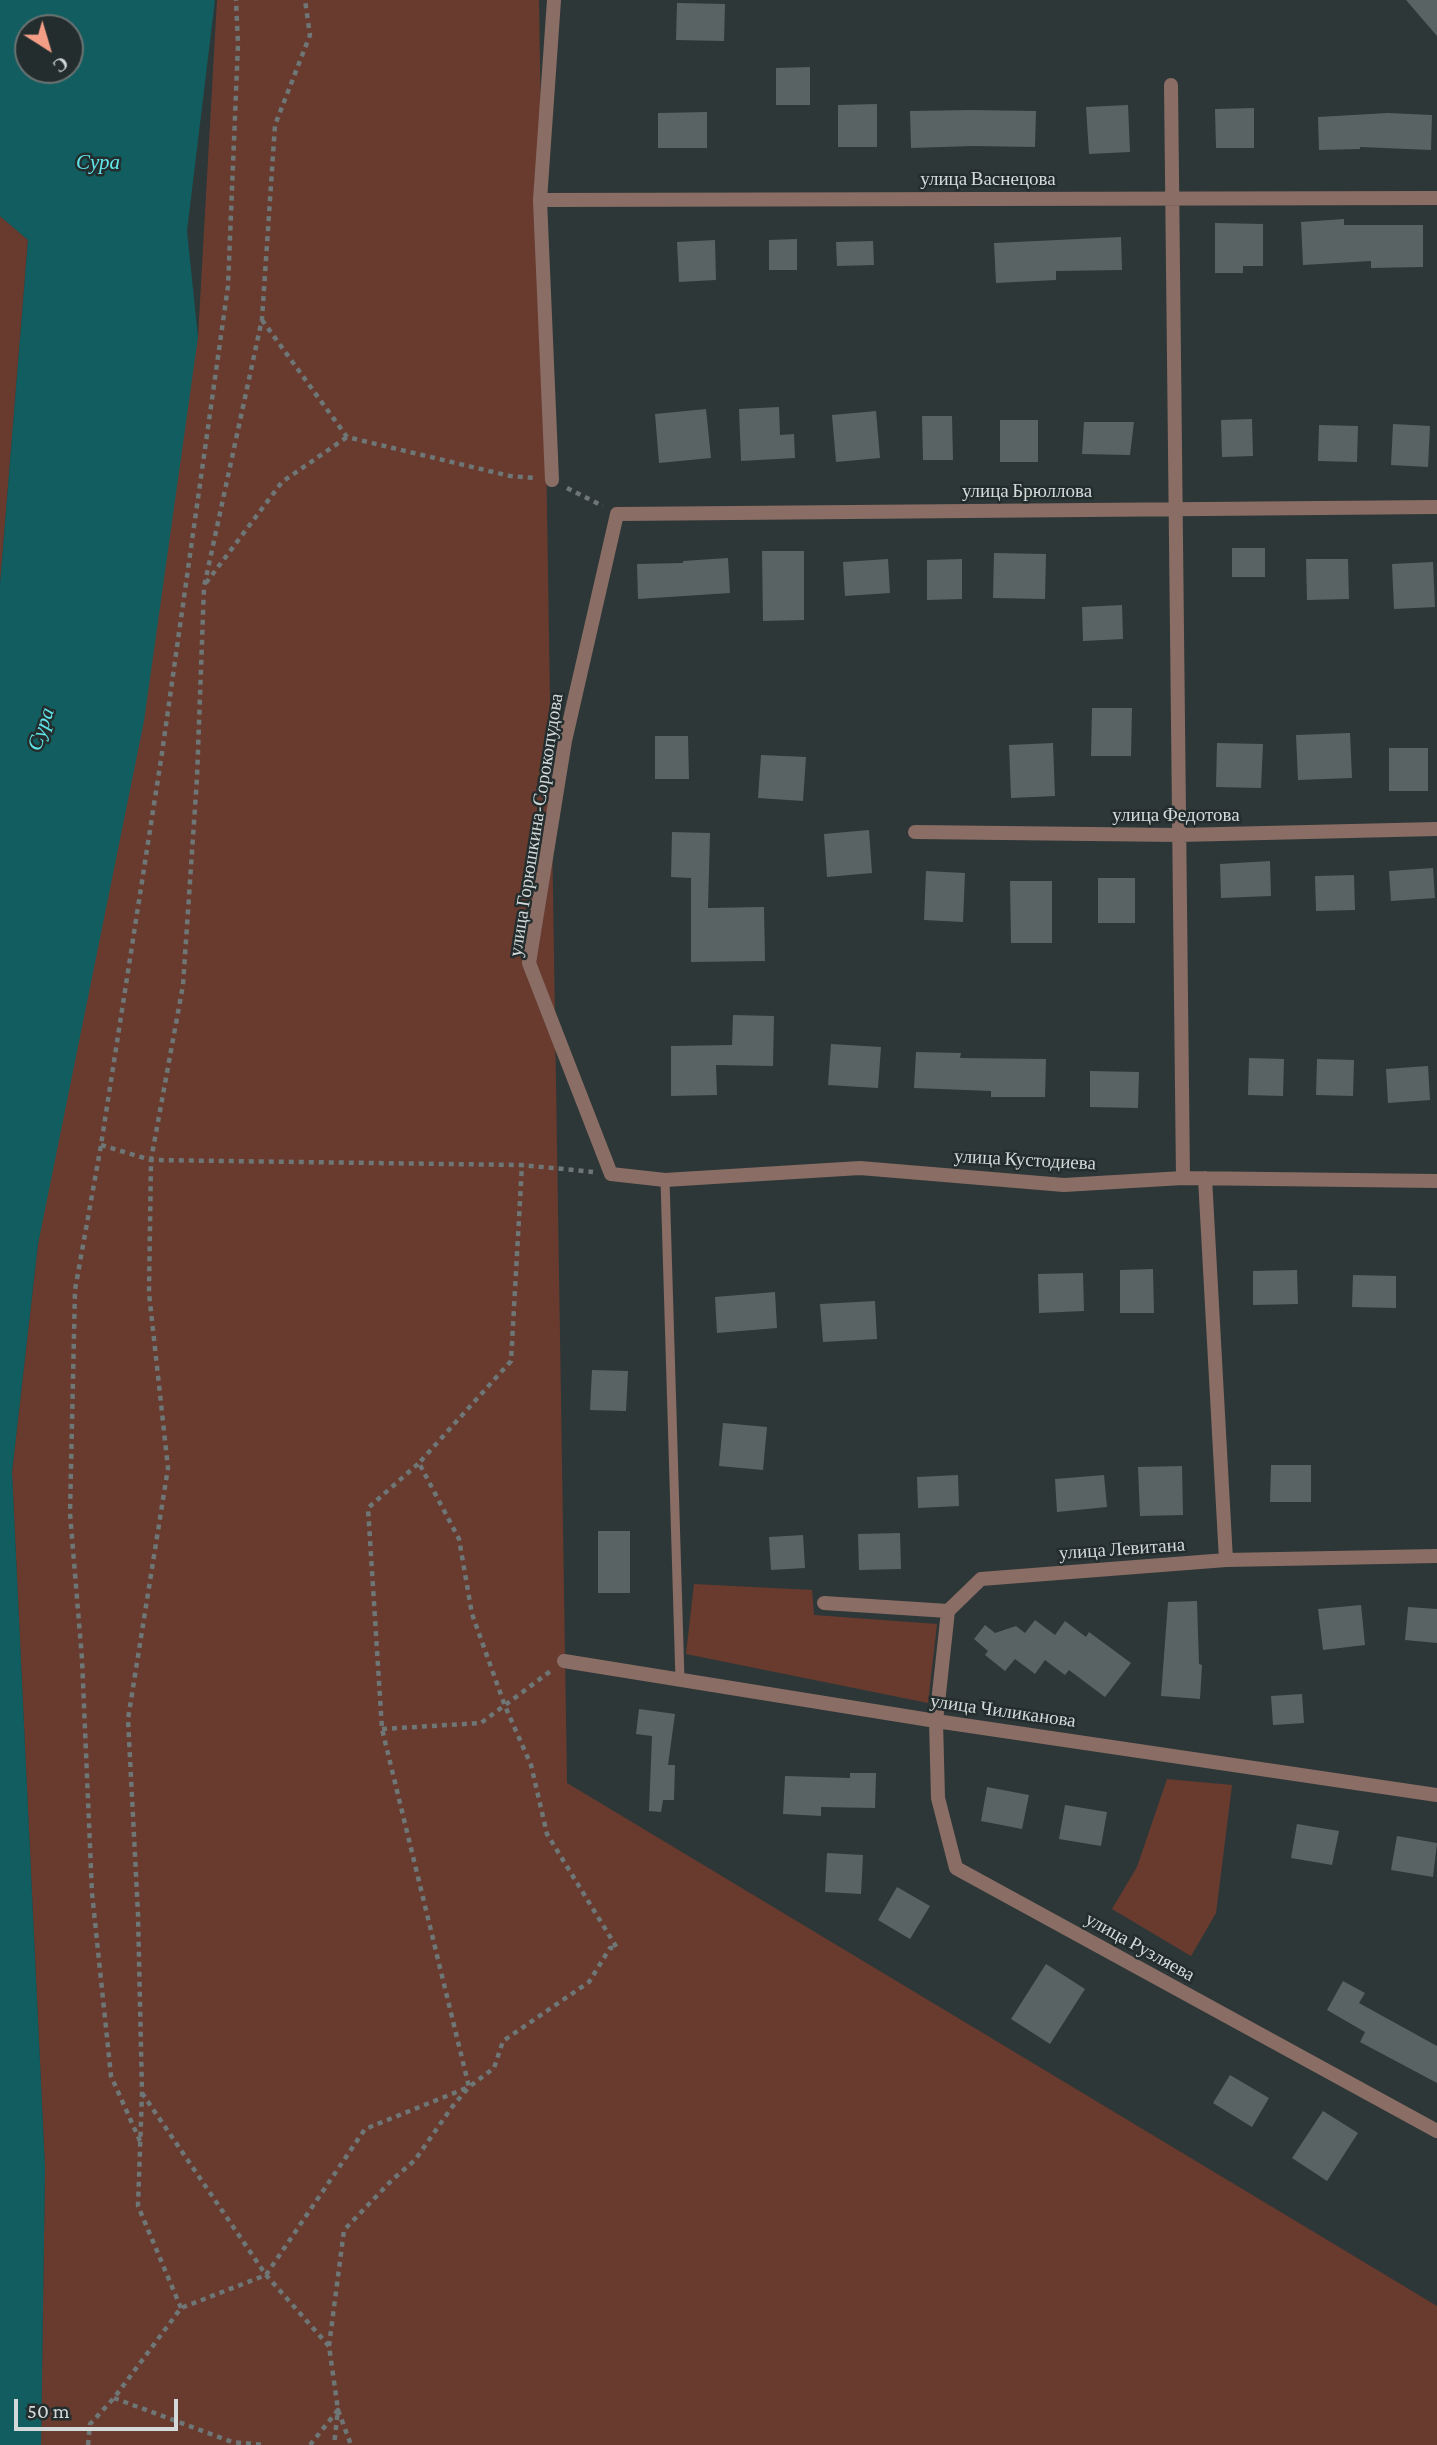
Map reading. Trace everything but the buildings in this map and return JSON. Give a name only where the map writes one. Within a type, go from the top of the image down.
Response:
[{"type":"street","points":[[552,480],[540,200],[554,0]]},
{"type":"street","points":[[1171,85],[1183,1178]]},
{"type":"street","name":"улица Васнецова","points":[[540,200],[1437,198]]},
{"type":"street","name":"улица Брюллова","points":[[617,514],[1437,507]]},
{"type":"street","name":"улица Горюшкина-Сорокопудова","points":[[611,1174],[529,963],[565,741],[617,514]]},
{"type":"street","name":"улица Федотова","points":[[915,832],[1179,835],[1437,829]]},
{"type":"street","name":"улица Кустодиева","points":[[611,1174],[665,1180],[860,1168],[1064,1185],[1183,1178],[1437,1181]]},
{"type":"street","points":[[1205,1178],[1226,1560]]},
{"type":"street","name":"улица Левитана","points":[[948,1611],[981,1579],[1226,1560],[1437,1556]]},
{"type":"street","points":[[824,1603],[948,1611]]},
{"type":"street","name":"улица Рузляева","points":[[948,1611],[936,1721],[938,1798],[956,1868],[1437,2131]]},
{"type":"street","name":"улица Чиликанова","points":[[564,1661],[936,1721],[1437,1795]]},
{"type":"lane","points":[[665,1180],[680,1680]]},
{"type":"path","points":[[140,2142],[111,2076],[92,1893],[82,1659],[70,1513],[75,1290],[101,1144],[164,739],[228,286],[238,44],[236,0]]},
{"type":"path","points":[[181,2308],[138,2206],[142,2093],[138,1914],[128,1719],[168,1468],[149,1293],[151,1160],[183,985],[197,778],[204,587],[262,319],[275,125],[310,35],[305,0]]},
{"type":"path","points":[[262,319],[347,437],[510,476],[552,480],[617,514]]},
{"type":"path","points":[[204,587],[282,482],[347,437]]},
{"type":"path","points":[[101,1144],[151,1160],[523,1165],[611,1174]]},
{"type":"path","points":[[470,2087],[382,1729],[368,1508],[419,1463],[511,1362],[523,1165]]},
{"type":"path","points":[[351,2445],[338,2410],[329,2346],[344,2230],[415,2160],[452,2107],[470,2087],[494,2068],[503,2041],[589,1982],[610,1948],[617,1948],[547,1834],[531,1765],[505,1706],[472,1614],[459,1539],[419,1463]]},
{"type":"path","points":[[382,1729],[481,1723],[564,1661]]},
{"type":"path","points":[[88,2445],[90,2424],[114,2398],[181,2308],[266,2276],[365,2129],[470,2087]]},
{"type":"path","points":[[142,2093],[266,2276],[329,2346]]},
{"type":"path","points":[[114,2398],[232,2442],[263,2445]]},
{"type":"path","points":[[310,2445],[338,2410]]},
{"type":"path","points":[[334,2445],[338,2410]]},
{"type":"shaded area","points":[[217,0],[539,0],[567,1783],[1437,2306],[1437,2445],[41,2445],[45,2168],[12,1472],[38,1244],[198,337]]},
{"type":"shaded area","points":[[0,216],[28,240],[0,585]]},
{"type":"shaded area","points":[[694,1584],[812,1590],[814,1615],[937,1624],[928,1703],[686,1654]]},
{"type":"shaded area","points":[[1167,1779],[1232,1785],[1216,1913],[1191,1956],[1112,1909],[1137,1867]]},
{"type":"water","name":"Сура","points":[[0,0],[215,0],[187,231],[198,337],[144,721],[38,1244],[12,1472],[45,2168],[41,2445],[0,2445],[0,585],[28,240],[0,216]]}]
